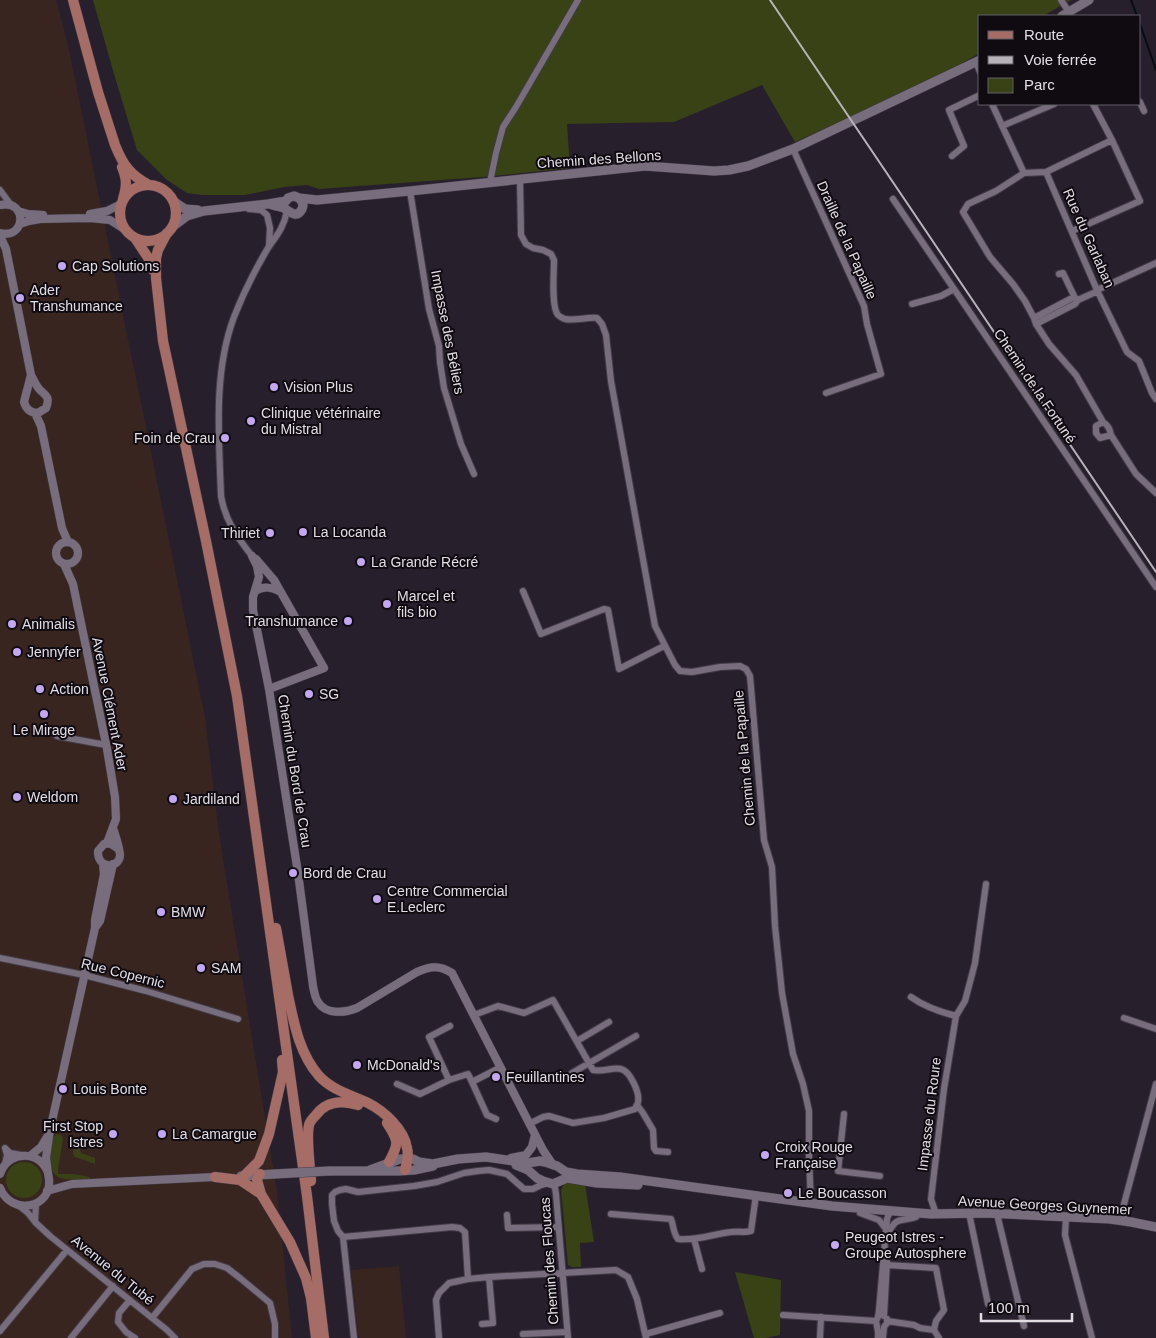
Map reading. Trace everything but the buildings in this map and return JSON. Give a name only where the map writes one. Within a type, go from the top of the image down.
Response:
[{"type":"main road","points":[[73,0],[108,127],[127,179],[120,216],[124,229],[135,238],[151,263],[156,278]]},
{"type":"main road","points":[[1066,14],[1090,0]]},
{"type":"main road","name":"Chemin des Bellons","points":[[289,209],[290,196],[294,196],[301,202],[645,166],[714,171],[748,166],[793,149],[978,61]]},
{"type":"main road","points":[[118,152],[132,174],[169,195],[176,212],[169,231],[157,252],[156,278],[163,341],[237,696],[314,1246],[324,1338]]},
{"type":"main road","points":[[122,202],[128,193],[134,189],[149,185]]},
{"type":"main road","points":[[173,201],[185,209],[204,211]]},
{"type":"main road","points":[[135,238],[148,241],[162,237],[187,216],[204,211],[268,204],[300,211],[301,202]]},
{"type":"main road","points":[[254,821],[266,858],[283,967],[293,1020],[301,1048],[320,1076],[342,1092],[370,1104],[388,1117],[400,1130],[408,1147],[401,1156],[388,1162]]},
{"type":"main road","points":[[244,1176],[259,1161],[269,1134],[283,1072],[280,1004]]},
{"type":"main road","points":[[314,1246],[315,1219],[308,1140],[309,1124],[320,1108],[338,1102],[351,1102],[363,1106],[388,1124],[397,1143],[405,1170]]},
{"type":"main road","name":"Avenue Georges Guynemer","points":[[401,1156],[419,1162],[434,1164],[486,1157],[536,1162],[577,1174],[811,1202],[889,1216],[997,1214],[1124,1221],[1156,1227]]},
{"type":"main road","name":"Avenue Georges Guynemer","points":[[370,1170],[388,1162]]},
{"type":"main road","name":"Avenue Georges Guynemer","points":[[215,1178],[329,1171],[405,1170],[456,1162],[490,1162],[521,1166],[543,1181],[556,1182],[567,1178],[597,1183],[666,1184]]},
{"type":"main road","points":[[533,1174],[532,1169],[536,1162]]},
{"type":"main road","points":[[556,1182],[563,1174],[557,1167]]},
{"type":"main road","points":[[260,1174],[257,1180],[262,1194],[290,1242],[306,1278],[311,1298],[316,1338]]},
{"type":"main road","points":[[215,1178],[240,1180],[262,1194]]},
{"type":"main road","name":"Avenue Georges Guynemer","points":[[860,1210],[903,1212],[917,1215]]},
{"type":"street","points":[[490,182],[503,127],[578,0]]},
{"type":"street","points":[[1061,0],[1066,14]]},
{"type":"street","points":[[952,156],[964,146],[949,110],[978,96]]},
{"type":"street","points":[[1141,104],[1144,111]]},
{"type":"street","points":[[992,105],[1024,173]]},
{"type":"street","points":[[1002,126],[1052,105]]},
{"type":"street","points":[[1072,231],[1140,201],[1094,105]]},
{"type":"street","points":[[1112,140],[1046,172],[1024,173],[996,192],[968,204],[963,212],[990,257],[1014,284],[1049,344],[1076,374],[1103,422],[1107,425],[1111,435],[1136,474],[1156,493]]},
{"type":"street","name":"Draille de la Papaille","points":[[793,149],[864,306],[881,374],[826,393]]},
{"type":"street","name":"Rue du Garlaban","points":[[1046,172],[1098,291],[1128,352],[1139,362],[1156,399]]},
{"type":"street","name":"Chemin de la Papaille","points":[[520,179],[522,235],[526,244],[551,254],[554,260],[554,307],[558,315],[564,319],[572,320],[588,317],[597,318],[602,324],[606,335],[611,381],[654,626],[680,671],[692,672],[740,666],[746,669],[750,676],[764,840],[772,867],[775,926],[782,993],[794,1054],[809,1111],[811,1202]]},
{"type":"street","points":[[0,190],[18,211],[47,216],[91,214],[107,211],[122,202]]},
{"type":"street","name":"Impasse des Béliers","points":[[410,192],[429,310],[439,346],[444,388],[461,444],[474,474]]},
{"type":"street","name":"Chemin de la Fortuné","points":[[893,199],[1156,587]]},
{"type":"street","points":[[0,206],[11,205]]},
{"type":"street","points":[[232,208],[261,210],[267,215],[270,228],[268,248]]},
{"type":"street","name":"Chemin du Bord de Crau","points":[[269,689],[324,668],[274,580],[252,556],[236,534],[223,508],[219,450],[219,396],[224,351],[234,317],[268,248],[282,229],[289,209]]},
{"type":"street","points":[[18,211],[20,224]]},
{"type":"street","points":[[41,426],[48,399],[31,375],[6,249],[0,234],[12,232],[20,224],[40,219],[90,218],[110,220],[124,229]]},
{"type":"street","points":[[6,249],[12,232]]},
{"type":"street","points":[[1076,299],[1156,264]]},
{"type":"street","points":[[1035,321],[1075,304],[1076,299],[1063,273],[1059,274]]},
{"type":"street","points":[[912,304],[941,296],[954,289]]},
{"type":"street","points":[[31,375],[24,398],[25,406],[35,413],[41,426],[64,543]]},
{"type":"street","points":[[27,393],[33,390],[40,390]]},
{"type":"street","points":[[35,413],[44,410]]},
{"type":"street","points":[[1103,422],[1096,426],[1096,433],[1100,438],[1111,435]]},
{"type":"street","points":[[64,543],[72,543],[77,548],[78,555],[74,561],[70,564],[64,564],[58,561],[56,549],[64,543]]},
{"type":"street","name":"Chemin du Bord de Crau","points":[[252,556],[257,566],[259,577],[253,597],[253,610],[269,689],[298,872],[313,986],[319,1004],[330,1011],[348,1012],[417,972],[438,967],[452,973],[542,1150],[557,1167]]},
{"type":"street","name":"Avenue Clément Ader","points":[[73,584],[74,561]]},
{"type":"street","name":"Avenue Clément Ader","points":[[64,564],[73,584],[116,805],[116,819],[107,844]]},
{"type":"street","points":[[255,590],[270,587],[279,591]]},
{"type":"street","points":[[523,591],[541,634],[604,608],[608,610],[619,669],[664,646]]},
{"type":"street","points":[[57,736],[106,746]]},
{"type":"street","name":"Avenue Clément Ader","points":[[113,828],[118,848]]},
{"type":"street","points":[[0,1188],[2,1195],[10,1202],[24,1206],[41,1200],[47,1191],[49,1176],[46,1158],[50,1130],[95,928],[94,920],[104,874],[98,852],[101,846],[113,844],[118,848],[120,854],[113,864],[100,921],[95,928]]},
{"type":"street","points":[[102,864],[113,864]]},
{"type":"street","name":"Impasse du Roure","points":[[934,1214],[931,1198],[942,1102],[956,1016],[965,1001],[975,963],[986,884]]},
{"type":"street","name":"Rue Copernic","points":[[0,958],[84,975],[146,991],[238,1019]]},
{"type":"street","points":[[911,997],[923,1005],[944,1014],[956,1016]]},
{"type":"street","points":[[474,1015],[498,1006],[524,1013],[553,1000],[593,1070],[623,1069],[628,1073],[639,1096],[635,1109],[604,1118],[572,1123],[549,1116],[529,1124]]},
{"type":"street","points":[[1124,1018],[1156,1028]]},
{"type":"street","points":[[577,1041],[609,1022]]},
{"type":"street","points":[[449,1080],[429,1037],[450,1026]]},
{"type":"street","points":[[572,1073],[636,1036]]},
{"type":"street","points":[[472,1082],[501,1067]]},
{"type":"street","points":[[397,1084],[420,1094],[449,1080],[468,1074],[487,1115],[496,1119]]},
{"type":"street","points":[[1124,1221],[1124,1204],[1156,1084]]},
{"type":"street","points":[[637,1105],[653,1130],[654,1148],[656,1151],[668,1152]]},
{"type":"street","points":[[844,1114],[838,1170],[880,1176]]},
{"type":"street","points":[[30,1156],[42,1147],[50,1130]]},
{"type":"street","points":[[504,1159],[526,1155],[532,1147],[535,1135]]},
{"type":"street","name":"Chemin du Bord de Crau","points":[[535,1135],[536,1162]]},
{"type":"street","points":[[0,1140],[10,1153],[30,1156],[38,1160],[44,1165],[49,1176],[60,1182],[72,1184]]},
{"type":"street","points":[[0,1174],[7,1156],[5,1148]]},
{"type":"street","points":[[5,1164],[9,1160],[21,1156]]},
{"type":"street","points":[[354,1338],[343,1237],[338,1232],[334,1221],[332,1195],[346,1189],[358,1192],[437,1182],[478,1170],[489,1170],[506,1174],[524,1189],[533,1189],[543,1184],[556,1182]]},
{"type":"street","points":[[533,1174],[535,1180],[533,1189]]},
{"type":"street","points":[[47,1191],[72,1184],[215,1178]]},
{"type":"street","name":"Chemin des Floucas","points":[[556,1182],[554,1185],[567,1335]]},
{"type":"street","points":[[611,1214],[671,1219],[674,1233],[678,1239],[689,1240],[732,1232],[751,1231],[756,1195]]},
{"type":"street","points":[[35,1222],[36,1203]]},
{"type":"street","name":"Avenue du Tubé","points":[[18,1205],[28,1212],[35,1222],[50,1236],[175,1338]]},
{"type":"street","points":[[860,1210],[879,1220],[888,1230]]},
{"type":"street","points":[[969,1214],[988,1304]]},
{"type":"street","points":[[997,1214],[1024,1326]]},
{"type":"street","points":[[507,1215],[508,1228],[558,1227]]},
{"type":"street","points":[[878,1338],[887,1265],[888,1230],[894,1223],[909,1220],[917,1215]]},
{"type":"street","points":[[883,1338],[881,1321],[889,1216]]},
{"type":"street","points":[[1066,1217],[1065,1236],[1092,1338]]},
{"type":"street","points":[[343,1237],[452,1227],[460,1228],[465,1232],[468,1279]]},
{"type":"street","points":[[694,1239],[702,1269]]},
{"type":"street","points":[[0,1331],[67,1250]]},
{"type":"street","points":[[152,1318],[192,1269],[204,1264],[215,1264],[227,1268],[270,1303],[275,1324],[275,1338]]},
{"type":"street","points":[[887,1265],[936,1268],[944,1310],[936,1321],[934,1330],[939,1338]]},
{"type":"street","points":[[439,1338],[436,1300],[438,1293],[449,1283],[489,1277],[616,1270],[628,1278],[637,1299],[646,1336],[720,1313]]},
{"type":"street","points":[[482,1324],[493,1323],[489,1277]]},
{"type":"street","points":[[70,1338],[113,1286]]},
{"type":"street","points":[[130,1300],[119,1313],[118,1322],[126,1332],[136,1338]]},
{"type":"street","points":[[783,1315],[881,1321],[914,1325],[934,1330]]},
{"type":"street","points":[[820,1338],[821,1317]]},
{"type":"street","points":[[523,1334],[567,1335]]},
{"type":"shaded area","points":[[0,0],[56,0],[68,45],[205,717],[219,834],[277,1192],[292,1338],[0,1338]]},
{"type":"shaded area","points":[[399,1266],[406,1338],[359,1338],[351,1270]]},
{"type":"green space","points":[[93,0],[1071,0],[1045,15],[978,15],[978,54],[912,89],[795,142],[762,85],[674,122],[567,124],[570,168],[483,177],[319,189],[307,185],[284,187],[245,195],[187,193],[167,180],[137,150]]},
{"type":"green space","points":[[56,1134],[61,1135],[63,1139],[58,1174],[74,1174],[90,1177],[89,1179],[67,1179],[57,1176],[53,1172],[50,1150]]},
{"type":"green space","points":[[74,1141],[77,1141],[81,1153],[95,1158],[95,1164],[75,1157],[73,1154]]},
{"type":"green space","points":[[24,1162],[31,1163],[37,1167],[41,1173],[41,1187],[37,1193],[31,1197],[24,1198],[17,1197],[11,1193],[7,1187],[6,1180],[7,1173],[11,1167],[17,1163]]},
{"type":"green space","points":[[565,1182],[585,1184],[594,1242],[580,1243],[581,1267],[568,1265],[561,1190]]},
{"type":"green space","points":[[735,1272],[781,1280],[780,1335],[754,1338]]},
{"type":"waterway","points":[[1131,0],[1137,15]]},
{"type":"waterway","points":[[1141,27],[1156,70]]},
{"type":"railway","points":[[770,0],[1156,572]]},
{"type":"place","name":"Cap Solutions","points":[[62,266]]},
{"type":"place","name":"Ader Transhumance","points":[[20,298]]},
{"type":"place","name":"Vision Plus","points":[[274,387]]},
{"type":"place","name":"Clinique vétérinaire du Mistral","points":[[251,421]]},
{"type":"place","name":"Foin de Crau","points":[[225,438]]},
{"type":"place","name":"La Locanda","points":[[303,532]]},
{"type":"place","name":"Thiriet","points":[[270,533]]},
{"type":"place","name":"La Grande Récré","points":[[361,562]]},
{"type":"place","name":"Marcel et fils bio","points":[[387,604]]},
{"type":"place","name":"Transhumance","points":[[348,621]]},
{"type":"place","name":"Animalis","points":[[12,624]]},
{"type":"place","name":"Jennyfer","points":[[17,652]]},
{"type":"place","name":"Action","points":[[40,689]]},
{"type":"place","name":"SG","points":[[309,694]]},
{"type":"place","name":"Le Mirage","points":[[44,714]]},
{"type":"place","name":"Weldom","points":[[17,797]]},
{"type":"place","name":"Jardiland","points":[[173,799]]},
{"type":"place","name":"Bord de Crau","points":[[293,873]]},
{"type":"place","name":"Centre Commercial E.Leclerc","points":[[377,899]]},
{"type":"place","name":"BMW","points":[[161,912]]},
{"type":"place","name":"SAM","points":[[201,968]]},
{"type":"place","name":"McDonald's","points":[[357,1065]]},
{"type":"place","name":"Feuillantines","points":[[496,1077]]},
{"type":"place","name":"Louis Bonte","points":[[63,1089]]},
{"type":"place","name":"First Stop Istres","points":[[113,1134]]},
{"type":"place","name":"La Camargue","points":[[162,1134]]},
{"type":"place","name":"Croix Rouge Française","points":[[765,1155]]},
{"type":"place","name":"Le Boucasson","points":[[788,1193]]},
{"type":"place","name":"Peugeot Istres - Groupe Autosphere","points":[[835,1245]]}]
